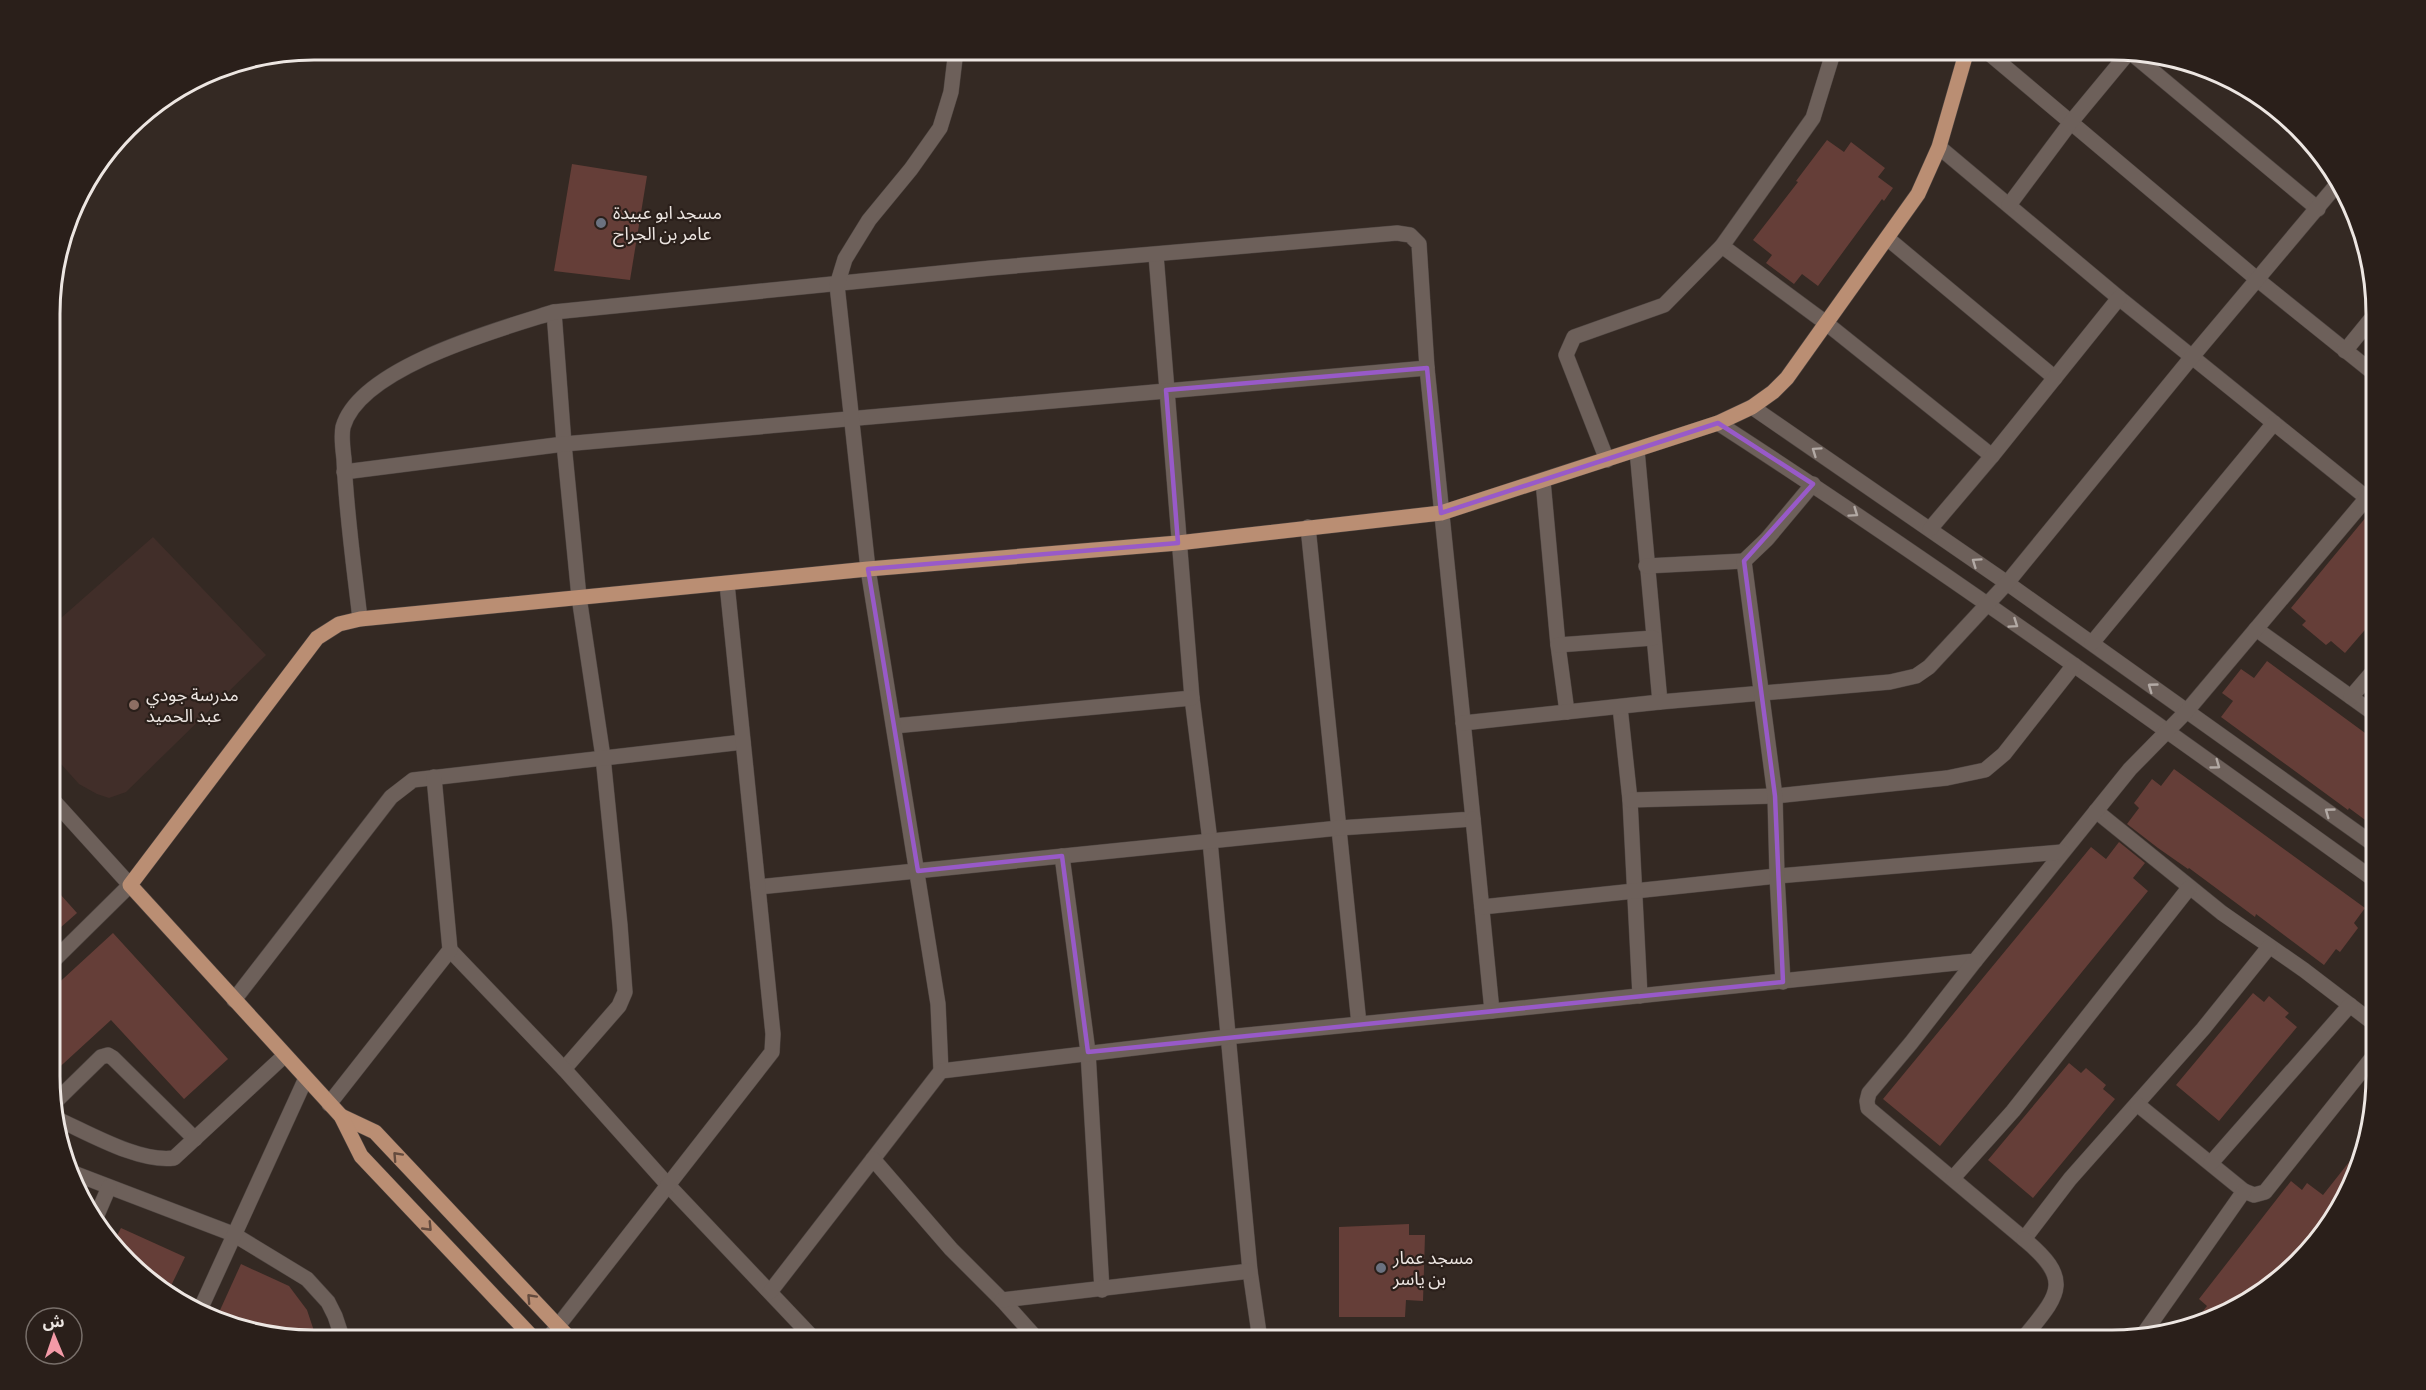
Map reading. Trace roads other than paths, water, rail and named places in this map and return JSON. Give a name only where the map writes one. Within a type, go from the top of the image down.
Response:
[{"type":"main road","points":[[526,1330],[361,1156],[340,1116],[130,885],[317,638],[339,624],[360,619],[868,569],[1178,543],[1442,513],[1718,423],[1752,406],[1773,392],[1787,378],[1918,194],[1939,147],[1961,60]]},
{"type":"main road","points":[[340,1116],[375,1132],[562,1330]]},
{"type":"street","points":[[770,1292],[941,1071],[938,1004],[868,569],[837,285],[845,259],[869,220],[911,169],[940,128],[951,92],[955,60]]},
{"type":"street","points":[[1607,460],[1566,355],[1568,347],[1574,338],[1664,305],[1722,246],[1813,118],[1831,60]]},
{"type":"street","points":[[1997,60],[2258,280],[2366,367]]},
{"type":"street","points":[[2009,205],[2071,122],[2123,61]]},
{"type":"street","points":[[2142,62],[2318,209]]},
{"type":"street","points":[[1939,147],[2191,358],[2274,423],[2366,489]]},
{"type":"street","points":[[1463,723],[1660,702],[1890,682],[1916,676],[1929,666],[2007,583],[2191,358],[2333,189]]},
{"type":"street","points":[[360,619],[344,471],[343,429],[350,412],[390,375],[421,358],[554,312],[991,268],[1397,233],[1410,235],[1419,244],[1426,368],[1492,1011]]},
{"type":"street","points":[[1887,238],[2055,378]]},
{"type":"street","points":[[1722,246],[1826,323],[1992,456]]},
{"type":"street","points":[[1156,255],[1192,698],[1210,841],[1250,1271],[1259,1330]]},
{"type":"street","points":[[1930,529],[2119,298]]},
{"type":"street","points":[[554,312],[579,597],[603,757],[625,992],[619,1006],[564,1069]]},
{"type":"street","points":[[2345,351],[2366,325]]},
{"type":"street","points":[[344,471],[564,444],[1426,368]]},
{"type":"street","points":[[1752,406],[2007,583],[2366,839]]},
{"type":"street","points":[[1718,423],[1813,484],[2168,731],[2366,874]]},
{"type":"street","points":[[2092,643],[2274,423]]},
{"type":"street","points":[[1637,450],[1660,702]]},
{"type":"street","points":[[1543,481],[1558,645],[1567,712]]},
{"type":"street","points":[[1646,566],[1744,561],[1767,539],[1813,484]]},
{"type":"street","points":[[2030,1330],[2054,1299],[2058,1285],[2054,1271],[2039,1251],[1868,1108],[1869,1093],[2130,769],[2186,711],[2366,499]]},
{"type":"street","points":[[1308,527],[1359,1024]]},
{"type":"street","points":[[1744,561],[1775,796],[1777,876],[1784,982]]},
{"type":"street","points":[[556,1330],[667,1184],[772,1052],[773,1034],[727,584]]},
{"type":"street","points":[[2256,629],[2366,708]]},
{"type":"street","points":[[1558,645],[1653,638]]},
{"type":"street","points":[[1630,800],[1775,796],[1947,778],[1985,770],[2004,754],[2074,666]]},
{"type":"street","points":[[2351,697],[2366,680]]},
{"type":"street","points":[[894,726],[1192,698]]},
{"type":"street","points":[[1620,707],[1630,800],[1640,996]]},
{"type":"street","points":[[234,1000],[391,797],[413,780],[743,742]]},
{"type":"street","points":[[434,777],[450,950],[564,1069],[667,1184],[806,1330]]},
{"type":"street","points":[[60,808],[130,885],[60,954]]},
{"type":"street","points":[[2096,811],[2189,888],[2366,1017]]},
{"type":"street","points":[[758,887],[1339,828],[1473,819]]},
{"type":"street","points":[[1482,907],[1777,876],[2062,852]]},
{"type":"street","points":[[1062,856],[1088,1052],[1102,1290]]},
{"type":"street","points":[[1953,1178],[2013,1111],[2189,888]]},
{"type":"street","points":[[2024,1239],[2070,1179],[2203,1029],[2269,947]]},
{"type":"street","points":[[329,1104],[450,950]]},
{"type":"street","points":[[941,1071],[1227,1036],[1784,982],[1975,961]]},
{"type":"street","points":[[2211,1163],[2350,1005]]},
{"type":"street","points":[[61,1096],[101,1057],[108,1055],[195,1139]]},
{"type":"street","points":[[64,1122],[143,1156],[162,1160],[174,1158],[284,1056]]},
{"type":"street","points":[[2137,1104],[2244,1191],[2254,1195],[2265,1192],[2366,1066]]},
{"type":"street","points":[[202,1304],[306,1078]]},
{"type":"street","points":[[873,1159],[951,1249],[1029,1330]]},
{"type":"street","points":[[80,1176],[233,1234],[307,1280],[328,1302],[339,1330]]},
{"type":"street","points":[[99,1210],[109,1186]]},
{"type":"street","points":[[2148,1327],[2244,1191]]},
{"type":"street","points":[[1002,1300],[1250,1271]]},
{"type":"place","name":"مسجد ابو عبيدة عامر بن الجراح","points":[[601,223]]},
{"type":"place","name":"مدرسة جودي عبد الحميد","points":[[134,705]]},
{"type":"place","name":"مسجد عمار بن ياسر","points":[[1381,1268]]}]
